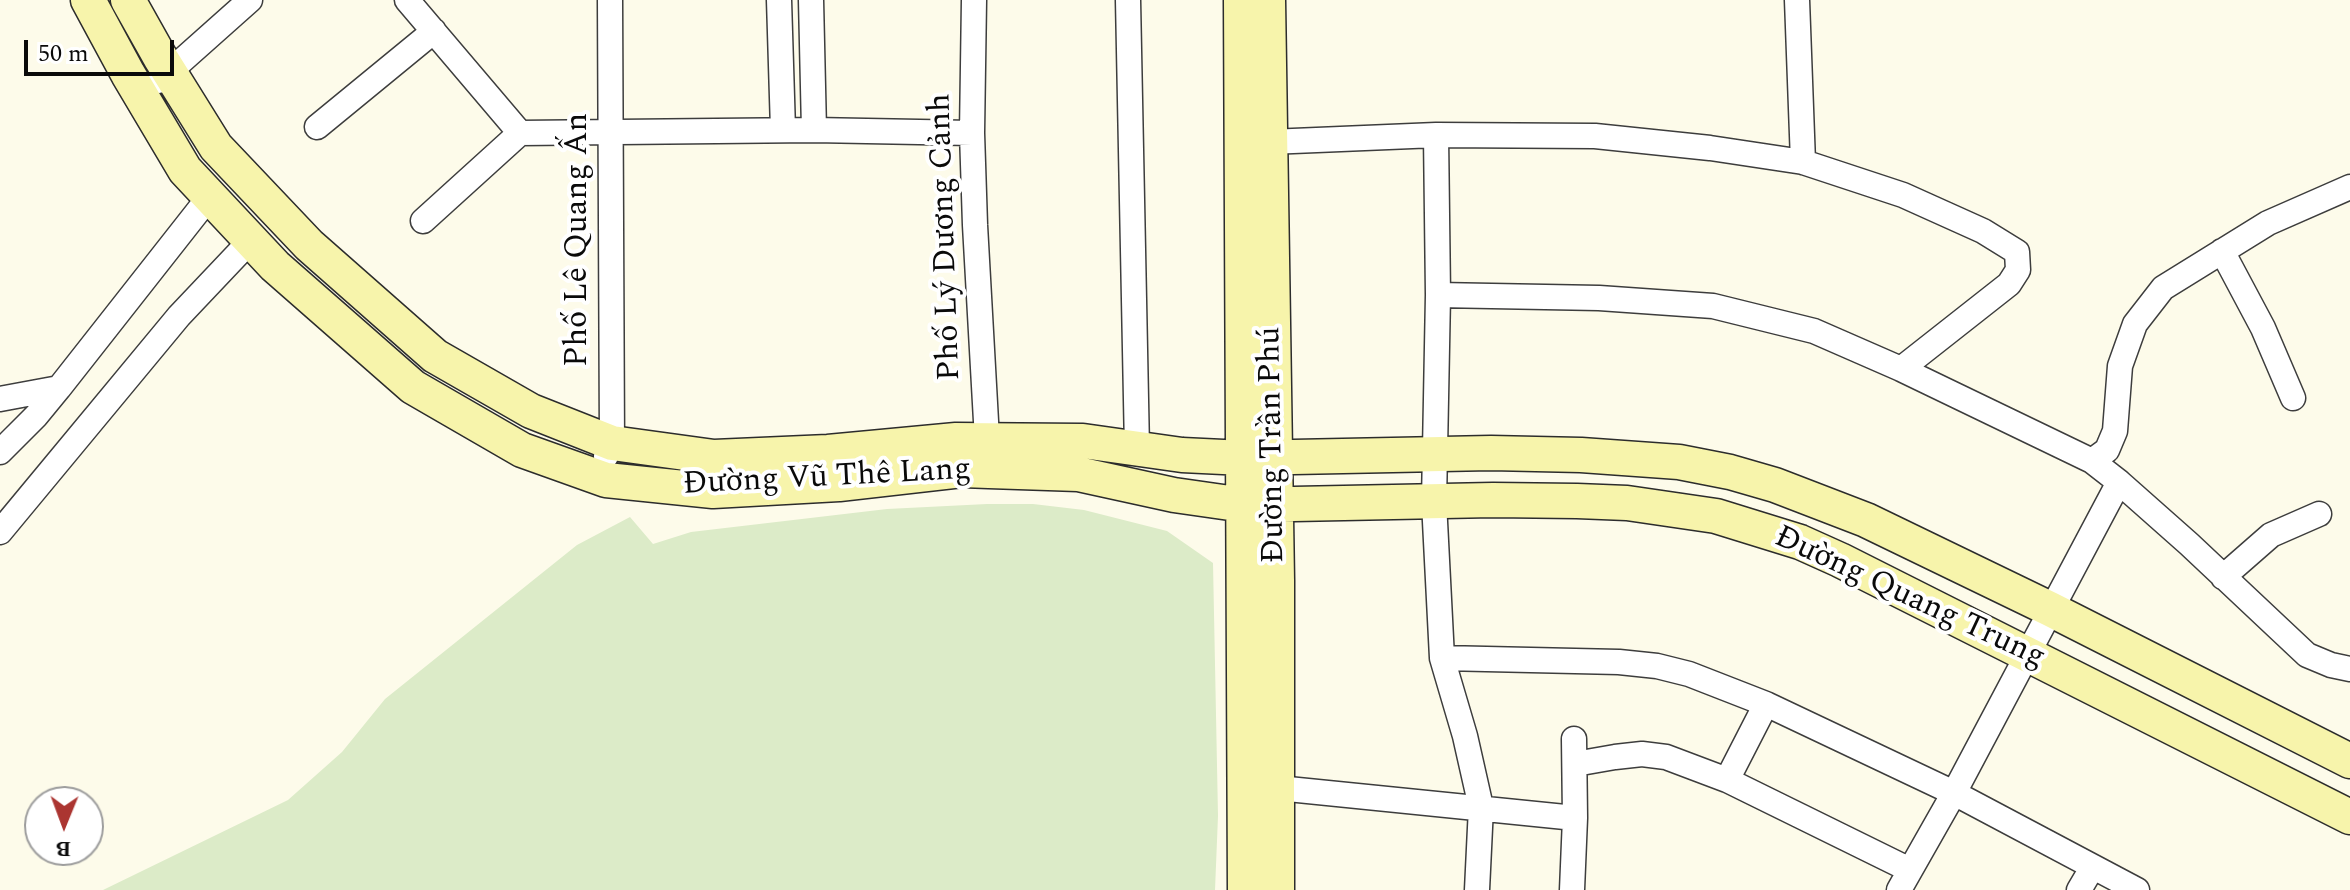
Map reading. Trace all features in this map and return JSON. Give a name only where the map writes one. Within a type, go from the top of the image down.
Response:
[{"type":"main road","name":"Đường Vũ Thê Lang","points":[[88,0],[185,170],[275,266],[413,387],[522,450],[606,480],[713,491],[839,484],[962,470],[988,456],[1083,441],[1182,455],[1259,458]]},
{"type":"main road","name":"Đường Vũ Thê Lang","points":[[128,0],[216,147],[309,245],[435,356],[531,411],[612,443],[714,457],[828,452],[956,440],[988,456],[1174,495],[1260,505]]},
{"type":"main road","name":"Đường Trần Phú","points":[[1241,0],[1260,505],[1278,788],[1277,890]]},
{"type":"main road","name":"Đường Trần Phú","points":[[1259,458],[1269,142],[1268,0]]},
{"type":"main road","name":"Đường Quang Trung","points":[[1259,458],[1581,455],[1679,462],[1730,472],[1787,489],[1866,520],[2350,761]]},
{"type":"main road","name":"Đường Quang Trung","points":[[1260,505],[1521,500],[1627,503],[1716,516],[1800,542],[2028,653],[2350,817]]},
{"type":"main road","name":"Đường Trần Phú","points":[[1245,890],[1260,505]]},
{"type":"street","points":[[141,97],[250,0]]},
{"type":"street","points":[[407,0],[520,133]]},
{"type":"street","name":"Phố Lê Quang Ấn","points":[[597,477],[612,443],[610,0]]},
{"type":"street","points":[[779,0],[783,130]]},
{"type":"street","points":[[811,0],[814,130]]},
{"type":"street","name":"Phố Lý Dương Cảnh","points":[[974,0],[972,133],[988,456]]},
{"type":"street","points":[[1128,0],[1137,449]]},
{"type":"street","points":[[1797,0],[1803,162]]},
{"type":"street","points":[[317,127],[434,31]]},
{"type":"street","points":[[423,221],[520,133],[814,130],[972,133]]},
{"type":"street","points":[[1269,142],[1436,135],[1595,136],[1710,148],[1803,162],[1903,195],[1983,231],[2017,252],[2018,270],[2009,284],[1901,369]]},
{"type":"street","points":[[1436,135],[1438,295],[1434,502],[1442,658],[1465,736],[1481,807],[1477,890]]},
{"type":"street","points":[[2092,461],[2107,450],[2115,431],[2120,366],[2135,324],[2163,288],[2268,223],[2350,187]]},
{"type":"street","points":[[0,452],[59,388],[210,196]]},
{"type":"street","points":[[0,532],[179,316],[251,240]]},
{"type":"street","points":[[2222,251],[2263,328],[2293,398]]},
{"type":"street","points":[[1438,295],[1599,298],[1713,306],[1814,331],[1901,369],[2092,461],[2119,482],[2307,655],[2350,669]]},
{"type":"street","points":[[0,399],[59,388]]},
{"type":"street","points":[[1575,764],[1629,755],[1666,757],[1727,780],[1905,880],[2119,482]]},
{"type":"street","points":[[2223,577],[2271,535],[2319,514]]},
{"type":"street","points":[[1442,658],[1619,662],[1657,666],[1689,674],[1766,704],[1954,793],[2137,890]]},
{"type":"street","points":[[1727,780],[1766,704]]},
{"type":"street","points":[[1572,890],[1574,739]]},
{"type":"street","points":[[1278,788],[1575,818]]},
{"type":"street","points":[[2079,890],[2092,868]]},
{"type":"green space","points":[[1033,504],[1084,510],[1167,531],[1213,563],[1218,816],[1215,890],[103,890],[288,800],[342,752],[385,699],[577,545],[630,517],[653,544],[691,532],[887,509]]}]
